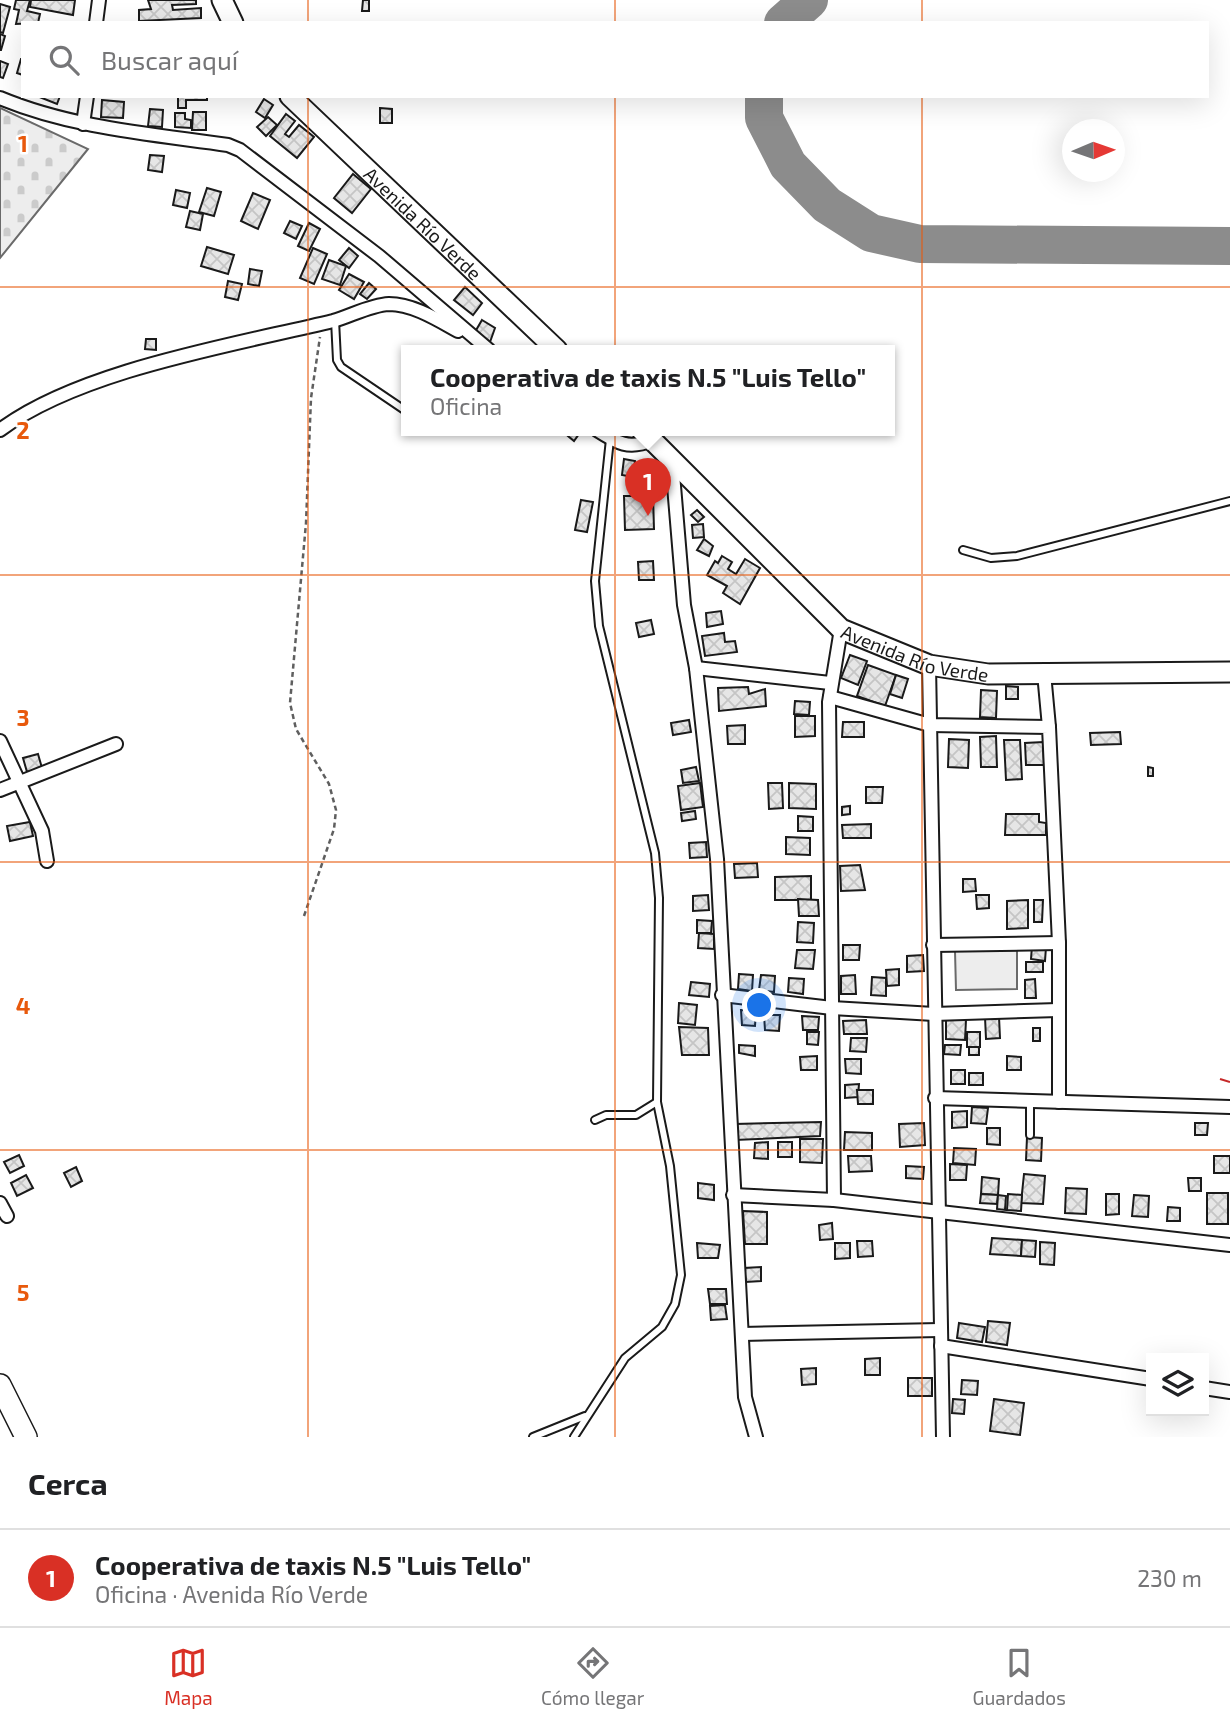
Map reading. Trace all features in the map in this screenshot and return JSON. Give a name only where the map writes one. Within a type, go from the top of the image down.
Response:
[{"type":"highway","points":[[0,1385],[26,1437]]},
{"type":"main road","points":[[222,0],[232,21]]},
{"type":"main road","name":"Avenida Río Verde","points":[[292,98],[552,345]]},
{"type":"main road","name":"Avenida Río Verde","points":[[648,436],[841,629],[929,665],[988,674],[1230,672]]},
{"type":"street","points":[[96,21],[99,0]]},
{"type":"street","points":[[0,98],[37,113],[83,124],[228,145],[240,150],[379,256],[482,345]]},
{"type":"street","points":[[83,124],[87,98]]},
{"type":"street","points":[[0,430],[22,414],[90,386],[156,365],[392,304],[423,312],[477,341]]},
{"type":"street","points":[[606,436],[629,446],[645,436]]},
{"type":"street","points":[[673,462],[684,605],[696,668],[717,859],[745,1397],[756,1437]]},
{"type":"street","points":[[834,1200],[830,683],[841,629]]},
{"type":"street","points":[[929,665],[943,1437]]},
{"type":"street","points":[[696,668],[830,683]]},
{"type":"street","points":[[1044,673],[1059,943],[1059,1102]]},
{"type":"street","points":[[830,696],[930,725],[1049,727]]},
{"type":"street","points":[[0,741],[42,831],[47,861]]},
{"type":"street","points":[[0,790],[116,744]]},
{"type":"street","points":[[933,945],[1059,943]]},
{"type":"street","points":[[722,995],[832,1008],[934,1014],[1058,1010]]},
{"type":"street","points":[[935,1098],[1230,1107]]},
{"type":"street","points":[[733,1195],[834,1200],[1230,1245]]},
{"type":"street","points":[[0,1203],[7,1216]]},
{"type":"street","points":[[741,1334],[940,1330]]},
{"type":"street","points":[[941,1346],[1146,1378]]},
{"type":"street","points":[[1209,1389],[1230,1392]]},
{"type":"lane","points":[[328,322],[341,367],[401,407]]},
{"type":"lane","points":[[574,1437],[585,1416],[625,1358],[662,1327],[675,1304],[681,1275],[670,1166],[657,1102],[659,898],[656,853],[599,626],[595,581],[610,439]]},
{"type":"lane","points":[[963,550],[990,558],[1017,556],[1230,501]]},
{"type":"lane","points":[[1030,1101],[1030,1135]]},
{"type":"lane","points":[[595,1120],[606,1115],[636,1115],[657,1102]]},
{"type":"lane","points":[[534,1437],[585,1416]]},
{"type":"path","points":[[304,916],[334,829],[336,810],[329,784],[296,729],[290,703],[306,523],[311,398],[328,322]]},
{"type":"green space","points":[[0,108],[88,149],[0,258]]},
{"type":"shaded area","points":[[1017,950],[1017,989],[956,990],[955,951]]},
{"type":"building","points":[[16,0],[30,0],[27,11],[40,14],[38,21],[21,21],[21,24],[16,24],[19,10],[14,9]]},
{"type":"building","points":[[31,0],[75,0],[73,15],[30,7]]},
{"type":"building","points":[[148,0],[196,0],[196,4],[172,5],[173,10],[201,8],[201,18],[139,21],[139,10],[151,9]]},
{"type":"building","points":[[363,0],[369,0],[369,11],[362,11]]},
{"type":"building","points":[[0,4],[10,7],[3,33],[0,32]]},
{"type":"building","points":[[0,34],[5,36],[1,50],[0,50]]},
{"type":"building","points":[[21,59],[21,74],[17,73]]},
{"type":"building","points":[[0,61],[8,64],[3,78],[0,77]]},
{"type":"building","points":[[42,98],[59,98],[57,104]]},
{"type":"building","points":[[178,98],[207,98],[186,100],[186,108],[178,108]]},
{"type":"building","points":[[264,99],[273,105],[265,118],[256,112]]},
{"type":"building","points":[[102,100],[124,102],[123,118],[101,117]]},
{"type":"building","points":[[380,108],[392,109],[392,123],[380,123]]},
{"type":"building","points":[[150,109],[163,110],[162,127],[148,126]]},
{"type":"building","points":[[193,112],[206,112],[206,130],[192,130]]},
{"type":"building","points":[[175,113],[185,113],[185,119],[191,120],[191,128],[175,127]]},
{"type":"building","points":[[286,114],[295,121],[285,134],[289,137],[299,125],[314,137],[297,158],[270,136]]},
{"type":"building","points":[[268,117],[277,125],[266,136],[257,127]]},
{"type":"building","points":[[150,155],[164,156],[162,172],[148,170]]},
{"type":"building","points":[[353,174],[371,189],[352,213],[334,198]]},
{"type":"building","points":[[207,188],[221,192],[214,216],[199,212]]},
{"type":"building","points":[[176,190],[190,193],[187,208],[173,205]]},
{"type":"building","points":[[253,193],[270,200],[258,229],[241,221]]},
{"type":"building","points":[[190,211],[203,214],[200,230],[186,227]]},
{"type":"building","points":[[290,221],[302,226],[296,239],[284,233]]},
{"type":"building","points":[[309,223],[320,229],[309,251],[298,246]]},
{"type":"building","points":[[207,247],[234,255],[228,274],[201,266]]},
{"type":"building","points":[[313,248],[327,254],[314,284],[300,278]]},
{"type":"building","points":[[349,248],[358,256],[349,268],[339,260]]},
{"type":"building","points":[[329,260],[346,266],[340,285],[322,279]]},
{"type":"building","points":[[250,269],[262,271],[259,286],[248,284]]},
{"type":"building","points":[[349,274],[364,282],[354,299],[339,290]]},
{"type":"building","points":[[228,281],[242,284],[238,300],[225,297]]},
{"type":"building","points":[[369,283],[376,289],[367,299],[360,294]]},
{"type":"building","points":[[465,287],[482,303],[473,315],[454,300]]},
{"type":"building","points":[[482,320],[495,328],[490,342],[475,332]]},
{"type":"building","points":[[146,339],[156,339],[156,350],[145,349]]},
{"type":"building","points":[[624,459],[635,461],[633,477],[622,475]]},
{"type":"building","points":[[624,496],[653,496],[654,529],[625,530]]},
{"type":"building","points":[[581,500],[593,502],[587,532],[575,530]]},
{"type":"building","points":[[697,510],[704,517],[698,522],[691,515]]},
{"type":"building","points":[[703,524],[704,537],[693,538],[692,525]]},
{"type":"building","points":[[704,539],[713,546],[709,556],[697,550]]},
{"type":"building","points":[[722,556],[732,562],[728,569],[736,574],[745,559],[760,568],[740,604],[723,593],[727,586],[707,575],[715,561],[718,563]]},
{"type":"building","points":[[653,561],[654,580],[639,580],[638,562]]},
{"type":"building","points":[[721,611],[723,624],[707,627],[706,613]]},
{"type":"building","points":[[651,620],[654,634],[639,637],[636,623]]},
{"type":"building","points":[[724,633],[725,642],[735,641],[737,652],[705,656],[702,636]]},
{"type":"building","points":[[850,655],[867,661],[858,685],[841,678]]},
{"type":"building","points":[[868,665],[896,675],[885,706],[857,696]]},
{"type":"building","points":[[896,675],[908,679],[902,698],[890,694]]},
{"type":"building","points":[[1006,686],[1018,687],[1018,699],[1006,699]]},
{"type":"building","points":[[748,687],[749,694],[765,689],[766,706],[719,711],[718,688]]},
{"type":"building","points":[[981,690],[997,691],[996,718],[980,717]]},
{"type":"building","points":[[795,701],[810,702],[809,715],[794,714]]},
{"type":"building","points":[[795,716],[815,716],[815,736],[795,737]]},
{"type":"building","points":[[689,720],[691,732],[673,735],[671,723]]},
{"type":"building","points":[[843,722],[864,722],[864,737],[842,737]]},
{"type":"building","points":[[745,725],[745,744],[728,744],[727,726]]},
{"type":"building","points":[[1120,732],[1121,744],[1091,745],[1090,733]]},
{"type":"building","points":[[996,736],[997,767],[981,767],[980,737]]},
{"type":"building","points":[[949,739],[969,740],[968,768],[948,767]]},
{"type":"building","points":[[1004,740],[1020,740],[1022,779],[1006,780]]},
{"type":"building","points":[[1043,742],[1044,765],[1026,765],[1025,743]]},
{"type":"building","points":[[38,754],[42,768],[27,772],[23,758]]},
{"type":"building","points":[[696,767],[699,781],[683,783],[681,770]]},
{"type":"building","points":[[1148,767],[1153,768],[1153,776],[1148,776]]},
{"type":"building","points":[[700,783],[703,807],[681,810],[678,786]]},
{"type":"building","points":[[768,783],[782,783],[783,808],[769,809]]},
{"type":"building","points":[[789,783],[816,784],[816,809],[789,808]]},
{"type":"building","points":[[866,787],[883,787],[882,803],[866,803]]},
{"type":"building","points":[[850,806],[850,814],[842,815],[842,807]]},
{"type":"building","points":[[695,811],[696,819],[682,821],[681,813]]},
{"type":"building","points":[[1006,814],[1039,814],[1039,822],[1046,823],[1046,835],[1005,835]]},
{"type":"building","points":[[798,816],[813,817],[813,831],[798,831]]},
{"type":"building","points":[[30,822],[33,836],[10,841],[7,826]]},
{"type":"building","points":[[871,824],[871,838],[843,838],[842,825]]},
{"type":"building","points":[[786,837],[810,838],[810,855],[786,854]]},
{"type":"building","points":[[706,842],[707,857],[690,858],[689,843]]},
{"type":"building","points":[[757,863],[758,877],[735,878],[734,864]]},
{"type":"building","points":[[860,865],[865,890],[841,891],[840,866]]},
{"type":"building","points":[[811,876],[811,900],[775,900],[775,877]]},
{"type":"building","points":[[963,879],[975,879],[976,891],[963,892]]},
{"type":"building","points":[[708,895],[709,910],[693,911],[693,896]]},
{"type":"building","points":[[976,895],[989,895],[989,908],[977,909]]},
{"type":"building","points":[[798,899],[818,900],[819,916],[799,916]]},
{"type":"building","points":[[1028,900],[1028,928],[1007,929],[1007,901]]},
{"type":"building","points":[[1034,900],[1043,900],[1042,922],[1034,922]]},
{"type":"building","points":[[697,920],[712,921],[711,933],[697,933]]},
{"type":"building","points":[[798,922],[814,923],[813,943],[797,942]]},
{"type":"building","points":[[699,933],[714,934],[714,949],[698,948]]},
{"type":"building","points":[[843,945],[860,945],[859,960],[843,960]]},
{"type":"building","points":[[1032,946],[1046,947],[1045,961],[1031,959]]},
{"type":"building","points":[[797,950],[815,950],[813,969],[795,968]]},
{"type":"building","points":[[923,955],[924,971],[907,972],[907,956]]},
{"type":"building","points":[[1026,962],[1043,962],[1043,972],[1026,972]]},
{"type":"building","points":[[899,969],[899,985],[887,986],[886,970]]},
{"type":"building","points":[[739,974],[753,975],[752,991],[738,989]]},
{"type":"building","points":[[761,975],[775,976],[774,992],[759,990]]},
{"type":"building","points":[[855,975],[856,994],[841,994],[841,976]]},
{"type":"building","points":[[872,977],[886,978],[886,996],[871,995]]},
{"type":"building","points":[[789,978],[804,979],[803,994],[788,992]]},
{"type":"building","points":[[1035,979],[1036,998],[1025,998],[1025,980]]},
{"type":"building","points":[[691,982],[710,984],[709,997],[689,995]]},
{"type":"building","points":[[679,1003],[697,1005],[695,1025],[678,1023]]},
{"type":"building","points":[[741,1010],[756,1011],[755,1026],[742,1025]]},
{"type":"building","points":[[764,1015],[780,1015],[779,1031],[765,1030]]},
{"type":"building","points":[[802,1016],[819,1017],[818,1030],[803,1030]]},
{"type":"building","points":[[985,1017],[999,1017],[1000,1038],[986,1039]]},
{"type":"building","points":[[946,1019],[966,1020],[965,1040],[946,1039]]},
{"type":"building","points":[[866,1020],[867,1034],[844,1034],[843,1021]]},
{"type":"building","points":[[679,1027],[708,1028],[709,1055],[682,1055]]},
{"type":"building","points":[[1033,1028],[1040,1028],[1040,1041],[1033,1041]]},
{"type":"building","points":[[807,1032],[819,1032],[818,1045],[807,1044]]},
{"type":"building","points":[[967,1032],[980,1032],[980,1047],[967,1047]]},
{"type":"building","points":[[851,1038],[867,1038],[866,1052],[850,1051]]},
{"type":"building","points":[[739,1045],[755,1046],[755,1056],[739,1053]]},
{"type":"building","points":[[945,1045],[961,1045],[960,1055],[944,1054]]},
{"type":"building","points":[[969,1047],[979,1047],[979,1055],[969,1055]]},
{"type":"building","points":[[817,1056],[817,1070],[801,1070],[800,1057]]},
{"type":"building","points":[[1007,1056],[1021,1057],[1021,1070],[1007,1070]]},
{"type":"building","points":[[845,1059],[861,1059],[861,1074],[846,1073]]},
{"type":"building","points":[[951,1070],[965,1070],[965,1084],[951,1084]]},
{"type":"building","points":[[969,1073],[983,1073],[983,1085],[969,1085]]},
{"type":"building","points":[[859,1084],[858,1097],[845,1098],[845,1085]]},
{"type":"building","points":[[857,1090],[873,1090],[873,1104],[858,1104]]},
{"type":"building","points":[[972,1107],[988,1108],[986,1124],[971,1123]]},
{"type":"building","points":[[967,1111],[967,1127],[952,1128],[952,1112]]},
{"type":"building","points":[[821,1122],[820,1136],[735,1140],[735,1124]]},
{"type":"building","points":[[924,1123],[925,1145],[900,1147],[899,1124]]},
{"type":"building","points":[[1195,1123],[1208,1123],[1207,1135],[1195,1135]]},
{"type":"building","points":[[987,1128],[1000,1128],[1000,1145],[987,1144]]},
{"type":"building","points":[[845,1132],[872,1133],[872,1150],[844,1150]]},
{"type":"building","points":[[1027,1137],[1042,1138],[1041,1161],[1026,1160]]},
{"type":"building","points":[[800,1139],[823,1139],[822,1163],[800,1162]]},
{"type":"building","points":[[768,1142],[768,1159],[754,1158],[755,1143]]},
{"type":"building","points":[[778,1142],[792,1142],[792,1157],[778,1157]]},
{"type":"building","points":[[954,1148],[976,1149],[975,1165],[953,1163]]},
{"type":"building","points":[[19,1155],[24,1166],[10,1173],[4,1162]]},
{"type":"building","points":[[848,1156],[871,1156],[872,1171],[849,1172]]},
{"type":"building","points":[[1214,1156],[1230,1156],[1230,1173],[1214,1173]]},
{"type":"building","points":[[950,1164],[967,1165],[966,1180],[950,1180]]},
{"type":"building","points":[[906,1166],[924,1167],[923,1179],[906,1178]]},
{"type":"building","points":[[76,1167],[82,1181],[71,1187],[64,1173]]},
{"type":"building","points":[[1024,1174],[1045,1176],[1043,1204],[1021,1203]]},
{"type":"building","points":[[26,1175],[33,1188],[17,1196],[11,1183]]},
{"type":"building","points":[[982,1177],[999,1179],[998,1195],[981,1194]]},
{"type":"building","points":[[1188,1178],[1201,1178],[1201,1191],[1189,1191]]},
{"type":"building","points":[[698,1183],[714,1185],[714,1200],[698,1198]]},
{"type":"building","points":[[1066,1188],[1087,1189],[1086,1214],[1065,1213]]},
{"type":"building","points":[[1207,1193],[1228,1193],[1228,1224],[1207,1224]]},
{"type":"building","points":[[981,1194],[998,1195],[997,1204],[980,1203]]},
{"type":"building","points":[[1008,1194],[1022,1195],[1021,1211],[1007,1210]]},
{"type":"building","points":[[1106,1194],[1119,1194],[1119,1214],[1106,1215]]},
{"type":"building","points":[[998,1195],[1006,1196],[1005,1210],[997,1209]]},
{"type":"building","points":[[1134,1195],[1149,1196],[1148,1217],[1132,1216]]},
{"type":"building","points":[[1168,1207],[1180,1208],[1180,1221],[1167,1221]]},
{"type":"building","points":[[743,1211],[767,1212],[767,1244],[745,1244]]},
{"type":"building","points":[[832,1223],[833,1239],[820,1240],[819,1225]]},
{"type":"building","points":[[992,1238],[1022,1240],[1021,1256],[990,1254]]},
{"type":"building","points":[[1022,1240],[1036,1241],[1035,1257],[1021,1256]]},
{"type":"building","points":[[857,1241],[872,1241],[873,1256],[858,1257]]},
{"type":"building","points":[[1040,1242],[1055,1243],[1054,1265],[1040,1264]]},
{"type":"building","points":[[697,1243],[720,1245],[718,1258],[698,1258]]},
{"type":"building","points":[[835,1243],[850,1243],[850,1258],[835,1259]]},
{"type":"building","points":[[761,1267],[761,1281],[746,1282],[744,1268]]},
{"type":"building","points":[[708,1289],[726,1289],[727,1304],[710,1304]]},
{"type":"building","points":[[725,1305],[727,1319],[711,1320],[710,1306]]},
{"type":"building","points":[[988,1321],[1010,1323],[1007,1345],[986,1342]]},
{"type":"building","points":[[959,1323],[985,1327],[982,1342],[957,1338]]},
{"type":"building","points":[[880,1358],[880,1375],[865,1375],[865,1359]]},
{"type":"building","points":[[816,1368],[816,1384],[802,1385],[801,1369]]},
{"type":"building","points":[[908,1378],[932,1378],[932,1396],[908,1396]]},
{"type":"building","points":[[962,1380],[978,1381],[977,1395],[961,1394]]},
{"type":"building","points":[[953,1399],[965,1400],[964,1414],[952,1413]]},
{"type":"building","points":[[994,1399],[1024,1403],[1020,1435],[990,1431]]},
{"type":"taxiway","points":[[785,21],[809,0]]},
{"type":"taxiway","points":[[764,98],[764,118],[788,165],[827,205],[871,233],[920,244],[1230,246]]},
{"type":"power","points":[[1220,1079],[1230,1082]]},
{"type":"place","name":"Cooperativa de taxis N.5 \"Luis Tello\"","points":[[648,516]]}]
